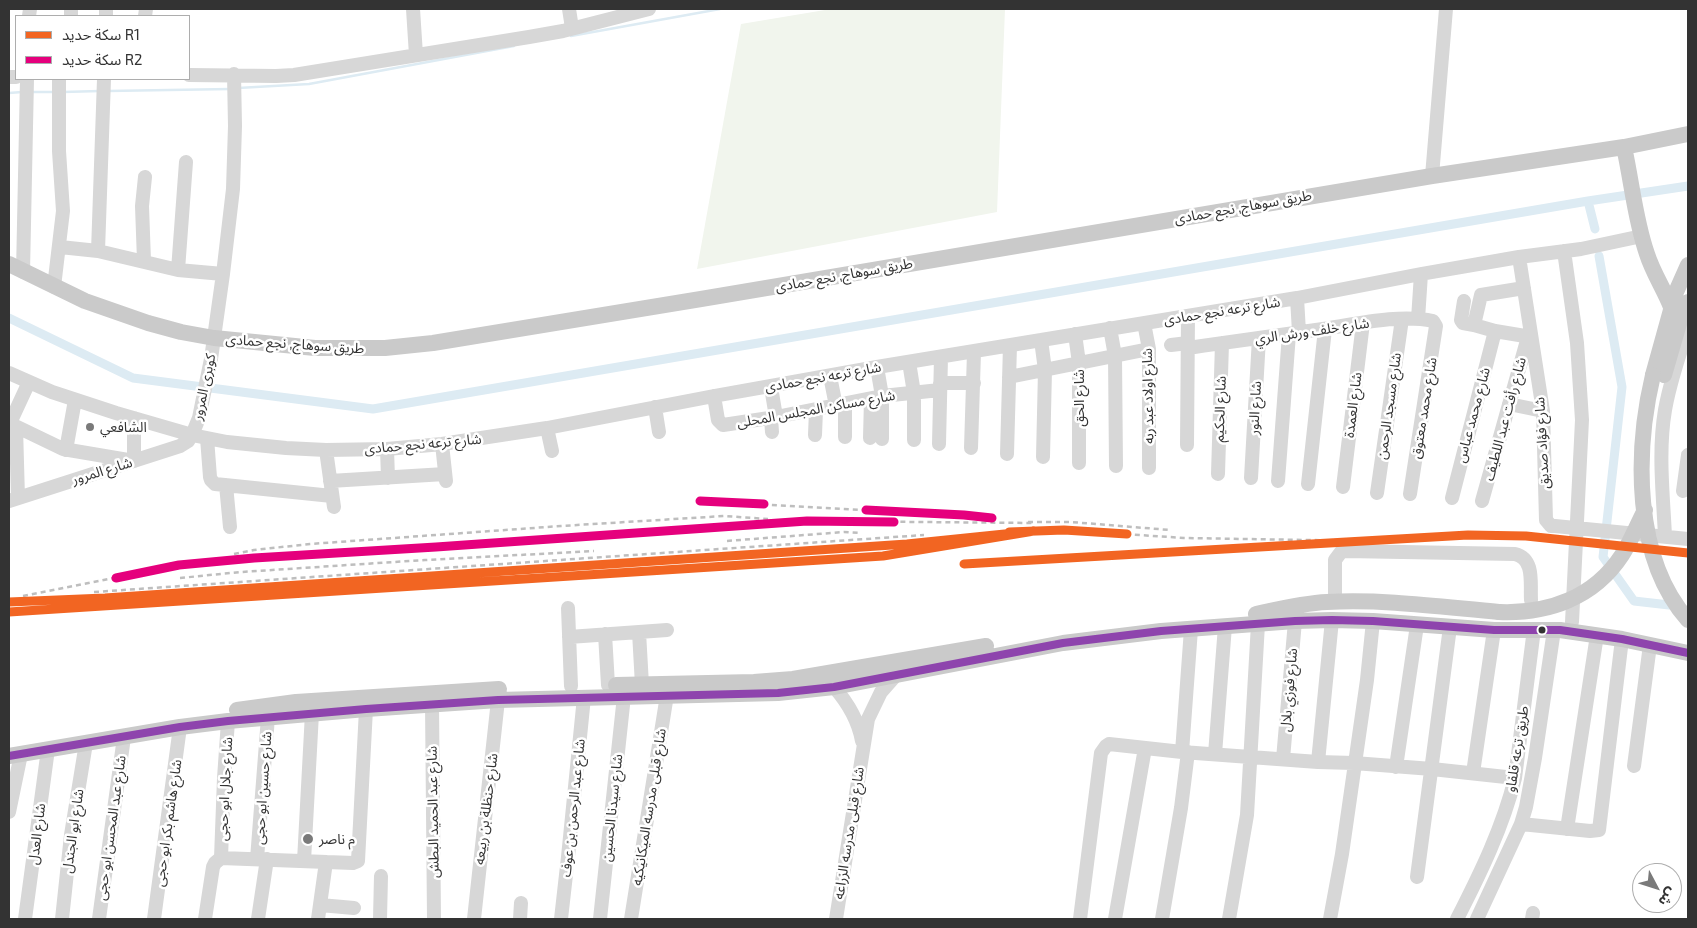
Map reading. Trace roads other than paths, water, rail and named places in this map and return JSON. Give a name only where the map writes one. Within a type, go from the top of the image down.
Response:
[{"type":"main road","name":"طريق سوهاج, نجع حمادى","points":[[16,268],[54,287],[108,310],[181,332],[214,338],[338,348],[386,348],[433,343],[1432,176],[1624,147],[1688,134]]},
{"type":"main road","points":[[1624,147],[1640,229],[1652,267],[1672,307]]},
{"type":"main road","points":[[1688,265],[1676,292],[1658,376],[1653,431],[1652,477],[1656,526],[1664,560],[1670,576],[1688,605]]},
{"type":"main road","points":[[1688,302],[1647,401],[1642,436],[1644,510],[1653,558],[1672,601],[1688,620]]},
{"type":"main road","points":[[13,752],[158,720],[295,708],[462,690],[833,680],[896,675],[1055,644],[1128,634],[1225,626],[1313,603],[1390,602],[1499,612],[1519,612],[1552,606],[1577,596],[1594,585],[1622,555],[1644,510]]},
{"type":"main road","points":[[13,752],[48,749],[180,727],[268,717],[295,708],[312,713],[498,700],[778,693],[1082,629],[1353,612],[1507,623],[1572,622],[1633,631],[1688,643]]},
{"type":"main road","points":[[1250,619],[1373,621],[1494,630],[1577,631],[1688,653]]},
{"type":"street","points":[[413,9],[416,54]]},
{"type":"street","points":[[569,9],[572,28]]},
{"type":"street","points":[[190,75],[294,75],[529,37],[649,9]]},
{"type":"street","points":[[1432,176],[1446,9]]},
{"type":"street","name":"كوبرى المرور","points":[[192,435],[199,418],[211,359],[233,190],[236,126],[234,74]]},
{"type":"street","points":[[16,268],[27,80]]},
{"type":"street","points":[[54,287],[63,211],[59,151],[59,80]]},
{"type":"street","points":[[98,251],[104,80]]},
{"type":"street","points":[[178,270],[186,162]]},
{"type":"street","points":[[144,261],[142,206],[145,177]]},
{"type":"street","name":"شارع ترعه نجع حمادى","points":[[9,373],[75,400],[192,435],[266,446],[326,450],[387,449],[442,444],[548,428],[877,367],[1297,298],[1526,256],[1589,248],[1640,229]]},
{"type":"street","points":[[60,247],[98,251],[178,270],[223,274]]},
{"type":"street","points":[[1564,251],[1574,315],[1581,383],[1582,420],[1582,528],[1572,622]]},
{"type":"street","name":"شارع فؤاد صديق","points":[[1526,256],[1524,288],[1529,337],[1543,411],[1546,520],[1551,526],[1688,538]]},
{"type":"street","points":[[1418,318],[1421,274]]},
{"type":"street","points":[[1474,325],[1481,295],[1524,288]]},
{"type":"street","points":[[1278,481],[1297,298]]},
{"type":"street","points":[[1464,301],[1461,320],[1463,323],[1529,337]]},
{"type":"street","points":[[1187,445],[1188,316]]},
{"type":"street","name":"شارع خلف ورش الري","points":[[1171,345],[1188,346],[1222,343],[1402,319],[1418,318],[1435,322]]},
{"type":"street","name":"شارع مسجد الرحمن","points":[[1377,493],[1402,319]]},
{"type":"street","name":"شارع محمد معتوق","points":[[1410,494],[1436,326],[1435,322]]},
{"type":"street","name":"شارع اولاد عبد ربه","points":[[1144,323],[1149,349],[1148,468]]},
{"type":"street","name":"شارع العمدة","points":[[1343,488],[1363,323]]},
{"type":"street","points":[[1110,328],[1115,356],[1116,466]]},
{"type":"street","points":[[1308,484],[1325,329]]},
{"type":"street","points":[[1664,536],[1662,434],[1665,410],[1673,376],[1688,329]]},
{"type":"street","name":"شارع محمد عباس","points":[[1452,498],[1495,331]]},
{"type":"street","name":"شارع الحق","points":[[1075,334],[1080,363],[1079,462]]},
{"type":"street","name":"شارع رأفت عبد اللطيف","points":[[1482,501],[1529,337]]},
{"type":"street","name":"شارع النور","points":[[1251,478],[1259,338]]},
{"type":"street","points":[[1041,340],[1045,370],[1043,457]]},
{"type":"street","name":"شارع الحكيم","points":[[1218,474],[1222,343]]},
{"type":"street","points":[[1007,454],[1010,345]]},
{"type":"street","points":[[1009,376],[1149,349]]},
{"type":"street","points":[[971,448],[974,352]]},
{"type":"street","points":[[939,444],[941,357]]},
{"type":"street","points":[[909,362],[914,393],[914,440]]},
{"type":"street","points":[[876,438],[877,367]]},
{"type":"street","points":[[830,376],[841,405],[845,437]]},
{"type":"street","points":[[14,499],[12,424],[29,382]]},
{"type":"street","name":"شارع مساكن المجلس المحلى","points":[[714,396],[718,420],[721,424],[726,425],[773,422],[816,410],[877,397],[914,393],[940,386],[974,383]]},
{"type":"street","points":[[771,387],[773,422]]},
{"type":"street","points":[[66,450],[75,400]]},
{"type":"street","points":[[1509,404],[1543,411]]},
{"type":"street","points":[[655,407],[659,432]]},
{"type":"street","points":[[815,434],[816,410]]},
{"type":"street","points":[[12,424],[66,450],[134,461],[134,418]]},
{"type":"street","points":[[548,428],[552,451]]},
{"type":"street","name":"شارع المرور","points":[[14,499],[180,446],[188,441],[192,435]]},
{"type":"street","points":[[207,438],[211,480],[215,484],[333,502],[326,450]]},
{"type":"street","points":[[330,481],[445,477],[442,444]]},
{"type":"street","points":[[387,449],[388,478]]},
{"type":"street","points":[[1683,491],[1688,455]]},
{"type":"street","points":[[226,485],[230,527]]},
{"type":"street","points":[[1335,602],[1335,560],[1341,552],[1346,551],[1515,554],[1526,560],[1529,566],[1531,600]]},
{"type":"street","points":[[568,608],[571,686]]},
{"type":"street","points":[[1229,919],[1246,815],[1251,757],[1253,686],[1250,619]]},
{"type":"street","points":[[1318,762],[1332,620]]},
{"type":"street","name":"شارع فوزي بلال","points":[[1283,759],[1295,621]]},
{"type":"street","points":[[1330,919],[1342,854],[1367,680],[1373,621]]},
{"type":"street","points":[[1396,767],[1417,625]]},
{"type":"street","points":[[1215,754],[1225,626]]},
{"type":"street","points":[[1417,877],[1450,627]]},
{"type":"street","points":[[1162,919],[1181,808],[1191,629]]},
{"type":"street","name":"طريق ترعه قلفاو","points":[[1457,919],[1488,854],[1510,798],[1515,778],[1534,629]]},
{"type":"street","points":[[569,637],[667,630]]},
{"type":"street","points":[[1473,773],[1494,630]]},
{"type":"street","name":"طريق ترعه قلفاو","points":[[1477,919],[1521,824],[1528,798],[1554,630]]},
{"type":"street","points":[[639,632],[642,685]]},
{"type":"street","points":[[605,634],[608,686]]},
{"type":"street","points":[[1567,829],[1597,635]]},
{"type":"street","points":[[1521,824],[1598,831],[1622,639]]},
{"type":"street","points":[[1634,766],[1650,645]]},
{"type":"street","name":"شارع قبلى مدرسه الزراعه","points":[[836,919],[868,719],[881,692],[896,675]]},
{"type":"street","name":"شارع قبلى مدرسه الزراعه","points":[[833,680],[854,714],[860,730],[863,747]]},
{"type":"street","name":"شارع سيدنا الحسين","points":[[600,919],[624,696]]},
{"type":"street","name":"شارع قبلى مدرسه الميكانيكيه","points":[[631,919],[667,696]]},
{"type":"street","name":"شارع عبد الرحمن بن عوف","points":[[560,919],[584,697]]},
{"type":"street","name":"شارع حنظلة بن ربيعه","points":[[474,919],[498,700]]},
{"type":"street","name":"شارع عبد الحميد البطش","points":[[432,704],[434,919]]},
{"type":"street","points":[[205,919],[214,867],[221,858],[353,863],[358,860],[366,708]]},
{"type":"street","points":[[304,861],[312,713]]},
{"type":"street","name":"شارع حسين ابو حجى","points":[[258,919],[268,717]]},
{"type":"street","name":"شارع جلال ابو حجى","points":[[221,858],[228,721]]},
{"type":"street","name":"شارع هاشم بكر ابو حجى","points":[[154,919],[180,727]]},
{"type":"street","name":"شارع عبد المحسن ابو حجى","points":[[99,919],[124,736]]},
{"type":"street","name":"شارع ابو الجندل","points":[[62,919],[71,835],[86,743]]},
{"type":"street","points":[[1080,919],[1101,753],[1109,744],[1185,752],[1432,769],[1515,778]]},
{"type":"street","points":[[1115,919],[1145,748]]},
{"type":"street","name":"شارع العدل","points":[[26,919],[48,749]]},
{"type":"street","points":[[9,812],[13,752]]},
{"type":"street","points":[[1510,798],[1528,798]]},
{"type":"street","points":[[326,862],[319,912],[354,908]]},
{"type":"street","points":[[380,919],[381,876]]},
{"type":"street","points":[[520,919],[521,903]]},
{"type":"waterway","points":[[571,36],[720,9]]},
{"type":"waterway","points":[[238,88],[309,84],[514,46]]},
{"type":"waterway","points":[[108,91],[230,89]]},
{"type":"waterway","points":[[63,92],[100,91]]},
{"type":"waterway","points":[[9,93],[22,92]]},
{"type":"waterway","points":[[30,92],[55,92]]},
{"type":"waterway","points":[[9,318],[133,378],[373,409],[1588,201],[1688,186]]},
{"type":"waterway","points":[[1588,201],[1595,229]]},
{"type":"waterway","points":[[1599,256],[1622,387],[1603,557],[1634,601],[1678,606]]},
{"type":"railway","points":[[700,501],[971,516]]},
{"type":"railway","points":[[234,554],[310,544],[561,526],[724,516],[768,519]]},
{"type":"railway","points":[[23,596],[179,565],[254,558],[807,521],[1033,523]]},
{"type":"railway","points":[[1028,522],[1071,522],[1170,530]]},
{"type":"railway","points":[[1027,531],[1064,530],[1184,538],[1369,541]]},
{"type":"railway","points":[[9,602],[105,598],[907,544],[1034,531],[883,556],[9,612]]},
{"type":"railway","points":[[727,541],[844,532],[861,533]]},
{"type":"railway","points":[[94,592],[924,535]]},
{"type":"railway","points":[[180,578],[241,572],[594,551]]},
{"type":"rail line","name":"R2","points":[[700,501],[764,504]]},
{"type":"rail line","name":"R2","points":[[866,510],[992,518]]},
{"type":"rail line","name":"R2","points":[[116,578],[179,565],[254,558],[807,521],[894,522]]},
{"type":"rail line","name":"R1","points":[[1009,532],[1064,530],[1127,534]]},
{"type":"rail line","name":"R1","points":[[9,602],[105,598],[907,544],[1034,531],[883,556],[9,612]]},
{"type":"rail line","name":"R1","points":[[964,564],[1468,535],[1526,536],[1688,553]]},
{"type":"place","name":"الشافعي","points":[[90,427]]},
{"type":"place","name":"م ناصر","points":[[308,839]]}]
